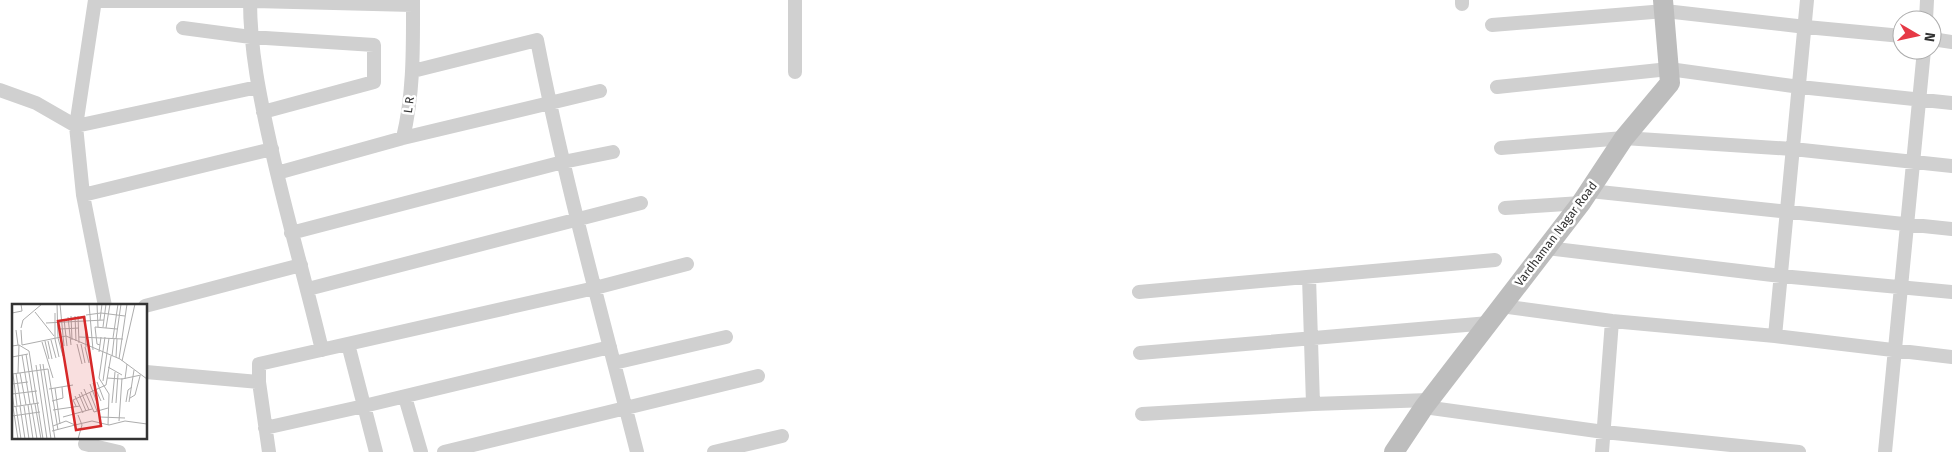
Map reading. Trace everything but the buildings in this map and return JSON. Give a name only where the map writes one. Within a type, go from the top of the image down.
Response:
[{"type":"street","points":[[105,304],[83,195],[76,126],[95,0],[413,2]]},
{"type":"street","points":[[794,72],[795,0]]},
{"type":"street","points":[[1775,336],[1808,0]]},
{"type":"street","points":[[250,1],[251,37],[263,112],[291,234],[308,289],[322,350]]},
{"type":"street","name":"L R","points":[[403,138],[409,111],[413,71],[413,2]]},
{"type":"street","points":[[1492,25],[1664,6],[1806,27],[1892,35]]},
{"type":"street","name":"Vardhaman Nagar Road","points":[[1394,452],[1426,404],[1585,197],[1624,138],[1670,83],[1664,6]]},
{"type":"street","points":[[183,28],[251,37],[374,45],[374,82],[263,112]]},
{"type":"street","points":[[413,71],[537,40],[549,102],[576,218],[637,452]]},
{"type":"street","points":[[1885,452],[1923,60]]},
{"type":"street","points":[[1497,87],[1669,69],[1800,87],[1952,103]]},
{"type":"street","points":[[0,90],[36,103],[76,126],[258,86]]},
{"type":"street","points":[[277,173],[403,138],[600,91]]},
{"type":"street","points":[[1501,148],[1624,138],[1793,149],[1952,166]]},
{"type":"street","points":[[83,195],[272,149]]},
{"type":"street","points":[[291,234],[563,162],[613,152]]},
{"type":"street","points":[[1505,208],[1585,197],[1787,212],[1952,229]]},
{"type":"street","points":[[308,289],[576,218],[641,203]]},
{"type":"street","points":[[1547,248],[1781,276],[1952,292]]},
{"type":"street","points":[[1139,292],[1495,260]]},
{"type":"street","points":[[269,452],[258,382],[259,364],[595,288],[687,264]]},
{"type":"street","points":[[148,305],[301,265]]},
{"type":"street","points":[[1309,277],[1313,404]]},
{"type":"street","points":[[1502,306],[1612,321],[1775,336],[1952,357]]},
{"type":"street","points":[[1602,452],[1612,321]]},
{"type":"street","points":[[1140,352],[1489,323]]},
{"type":"street","points":[[614,363],[726,337]]},
{"type":"street","points":[[348,344],[376,452]]},
{"type":"street","points":[[266,428],[404,397],[610,346]]},
{"type":"street","points":[[148,372],[258,382]]},
{"type":"street","points":[[444,452],[758,376]]},
{"type":"street","points":[[404,397],[421,452]]},
{"type":"street","points":[[1142,414],[1313,404],[1426,404],[1604,432],[1799,452]]},
{"type":"street","points":[[714,452],[782,436]]},
{"type":"street","points":[[85,445],[119,452]]}]
